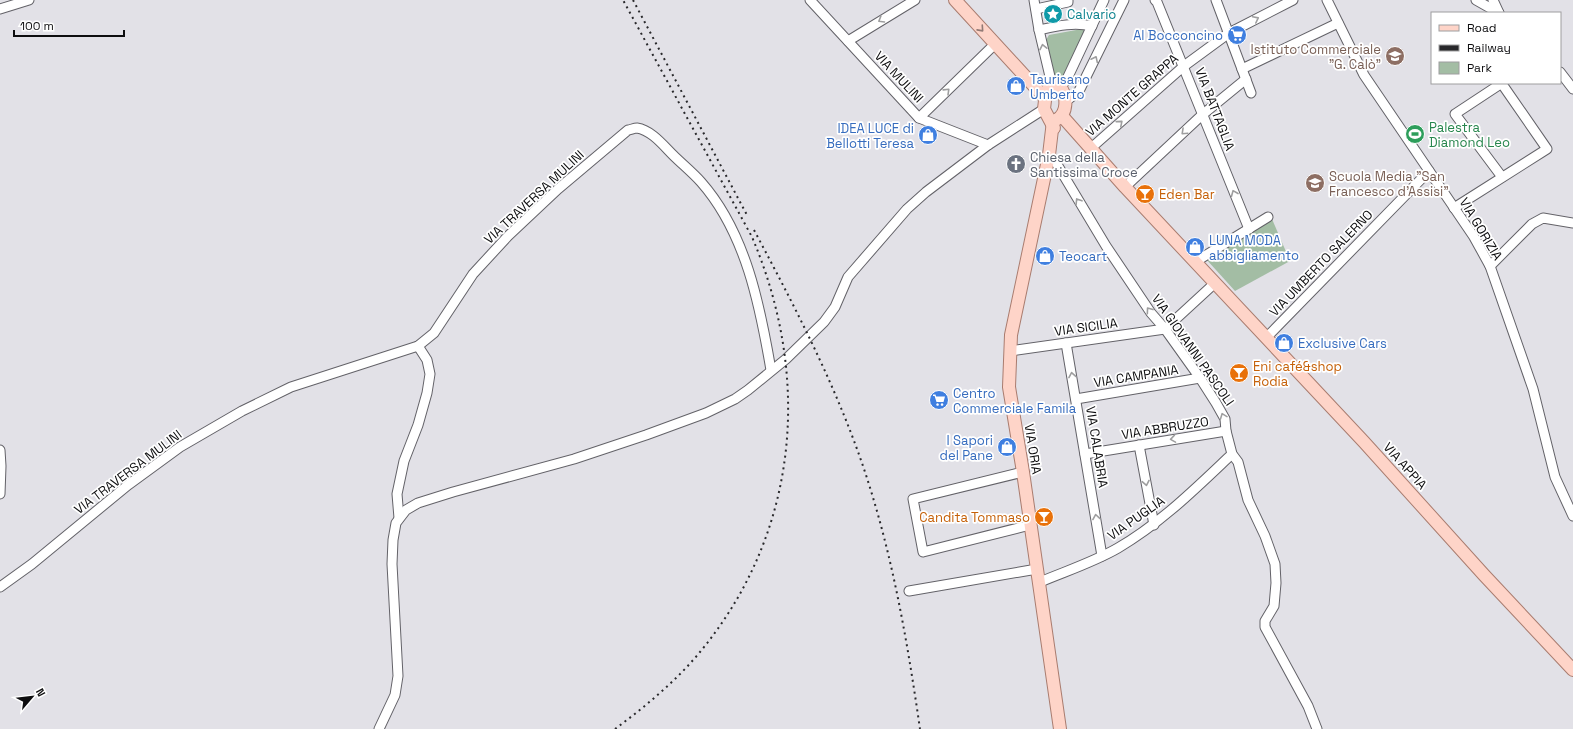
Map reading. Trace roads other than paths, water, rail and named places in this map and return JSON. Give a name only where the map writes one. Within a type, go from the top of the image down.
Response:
[{"type":"main road","points":[[955,0],[1042,99],[1047,115],[1055,121],[1065,110],[1063,91],[1055,86],[1046,92],[1042,99]]},
{"type":"main road","name":"VIA APPIA","points":[[1055,121],[1090,149],[1364,442],[1484,575],[1573,670]]},
{"type":"main road","name":"VIA ORIA","points":[[1055,121],[1011,335],[1010,400],[1040,582],[1060,729]]},
{"type":"street","points":[[0,9],[29,0]]},
{"type":"street","name":"VIA MULINI","points":[[810,0],[919,118],[988,145]]},
{"type":"street","points":[[848,41],[915,0]]},
{"type":"street","points":[[1068,0],[1068,2],[1035,4],[1039,30],[1055,86],[1066,81],[1104,0]]},
{"type":"street","points":[[1065,102],[1079,91],[1124,0]]},
{"type":"street","name":"VIA BATTAGLIA","points":[[1155,0],[1184,66],[1202,115],[1249,229]]},
{"type":"street","points":[[1216,0],[1252,93]]},
{"type":"street","name":"VIA MONTE GRAPPA","points":[[1090,149],[1184,66],[1229,33],[1292,0]]},
{"type":"street","name":"VIA GORIZIA","points":[[1327,0],[1364,75],[1474,237],[1490,266],[1533,389],[1555,477],[1573,516]]},
{"type":"street","points":[[1476,0],[1497,12]]},
{"type":"street","points":[[1493,0],[1499,12]]},
{"type":"street","points":[[1242,69],[1338,23]]},
{"type":"street","points":[[1039,30],[1063,25],[1081,24],[1092,26]]},
{"type":"street","points":[[919,118],[995,44]]},
{"type":"street","points":[[1561,73],[1573,88]]},
{"type":"street","points":[[1125,187],[1202,115],[1246,79]]},
{"type":"street","points":[[1500,84],[1455,114],[1502,177]]},
{"type":"street","points":[[1454,208],[1547,149],[1503,84]]},
{"type":"street","points":[[379,729],[395,695],[398,676],[392,564],[394,530],[399,518],[406,510],[418,503],[574,459],[669,427],[706,413],[742,395],[802,344],[824,322],[835,307],[848,277],[907,209],[926,192],[988,145],[1042,99]]},
{"type":"street","name":"VIA TRAVERSA MULINI","points":[[0,587],[32,564],[128,485],[180,447],[242,411],[291,387],[418,346],[434,332],[473,274],[508,236],[558,189],[628,130],[637,128],[647,132],[658,140],[701,182],[717,203],[744,256],[757,298],[771,370]]},
{"type":"street","name":"VIA GIOVANNI PASCOLI","points":[[1049,155],[1055,161],[1106,246],[1138,295],[1165,329],[1200,378],[1225,419],[1226,431],[1232,454],[1238,462],[1248,500],[1268,544],[1275,564],[1276,583],[1274,606],[1265,621],[1265,628],[1308,706],[1317,729]]},
{"type":"street","name":"VIA UMBERTO SALERNO","points":[[1266,338],[1429,171]]},
{"type":"street","points":[[1195,262],[1268,216]]},
{"type":"street","points":[[1490,266],[1532,224],[1537,221],[1543,218],[1573,222]]},
{"type":"street","points":[[1165,329],[1215,283]]},
{"type":"street","name":"VIA SICILIA","points":[[1010,351],[1165,329]]},
{"type":"street","name":"VIA CALABRIA","points":[[1066,343],[1102,556]]},
{"type":"street","points":[[399,518],[397,494],[404,461],[418,425],[427,393],[430,374],[427,360],[418,346]]},
{"type":"street","name":"VIA CAMPANIA","points":[[1076,399],[1200,378]]},
{"type":"street","name":"VIA ABBRUZZO","points":[[1085,454],[1226,431]]},
{"type":"street","points":[[1138,445],[1154,525]]},
{"type":"street","points":[[0,450],[0,494]]},
{"type":"street","name":"VIA PUGLIA","points":[[1040,582],[1118,548],[1154,525],[1186,498],[1232,454]]},
{"type":"street","points":[[1023,472],[913,499],[923,552],[1030,525]]},
{"type":"street","points":[[909,591],[1037,568]]},
{"type":"railway","points":[[615,729],[671,683],[691,663],[733,605],[758,556],[776,505],[786,452],[788,399],[783,344],[771,290],[752,237],[623,0]]},
{"type":"railway","points":[[633,0],[748,217]]},
{"type":"railway","points":[[754,230],[799,317],[827,376],[840,405],[863,466],[882,531],[898,596],[920,729]]},
{"type":"place","name":"Calvario","points":[[1053,14]]},
{"type":"place","name":"Al Bocconcino","points":[[1237,35]]},
{"type":"place","name":"Istituto Commerciale \"G. Calò\"","points":[[1395,56]]},
{"type":"place","name":"Taurisano Umberto","points":[[1016,86]]},
{"type":"place","name":"Palestra Diamond Leo","points":[[1415,134]]},
{"type":"place","name":"IDEA LUCE di Bellotti Teresa","points":[[928,135]]},
{"type":"place","name":"Chiesa della Santissima Croce","points":[[1016,164]]},
{"type":"place","name":"Scuola Media \"San Francesco d'Assisi\"","points":[[1315,183]]},
{"type":"place","name":"Eden Bar","points":[[1145,194]]},
{"type":"place","name":"LUNA MODA abbigliamento","points":[[1195,247]]},
{"type":"place","name":"Teocart","points":[[1045,256]]},
{"type":"place","name":"Exclusive Cars","points":[[1284,343]]},
{"type":"place","name":"Eni café&shop Rodia","points":[[1239,373]]},
{"type":"place","name":"Centro Commerciale Famila","points":[[939,400]]},
{"type":"place","name":"I Sapori del Pane","points":[[1007,447]]},
{"type":"place","name":"Candita Tommaso","points":[[1044,517]]}]
